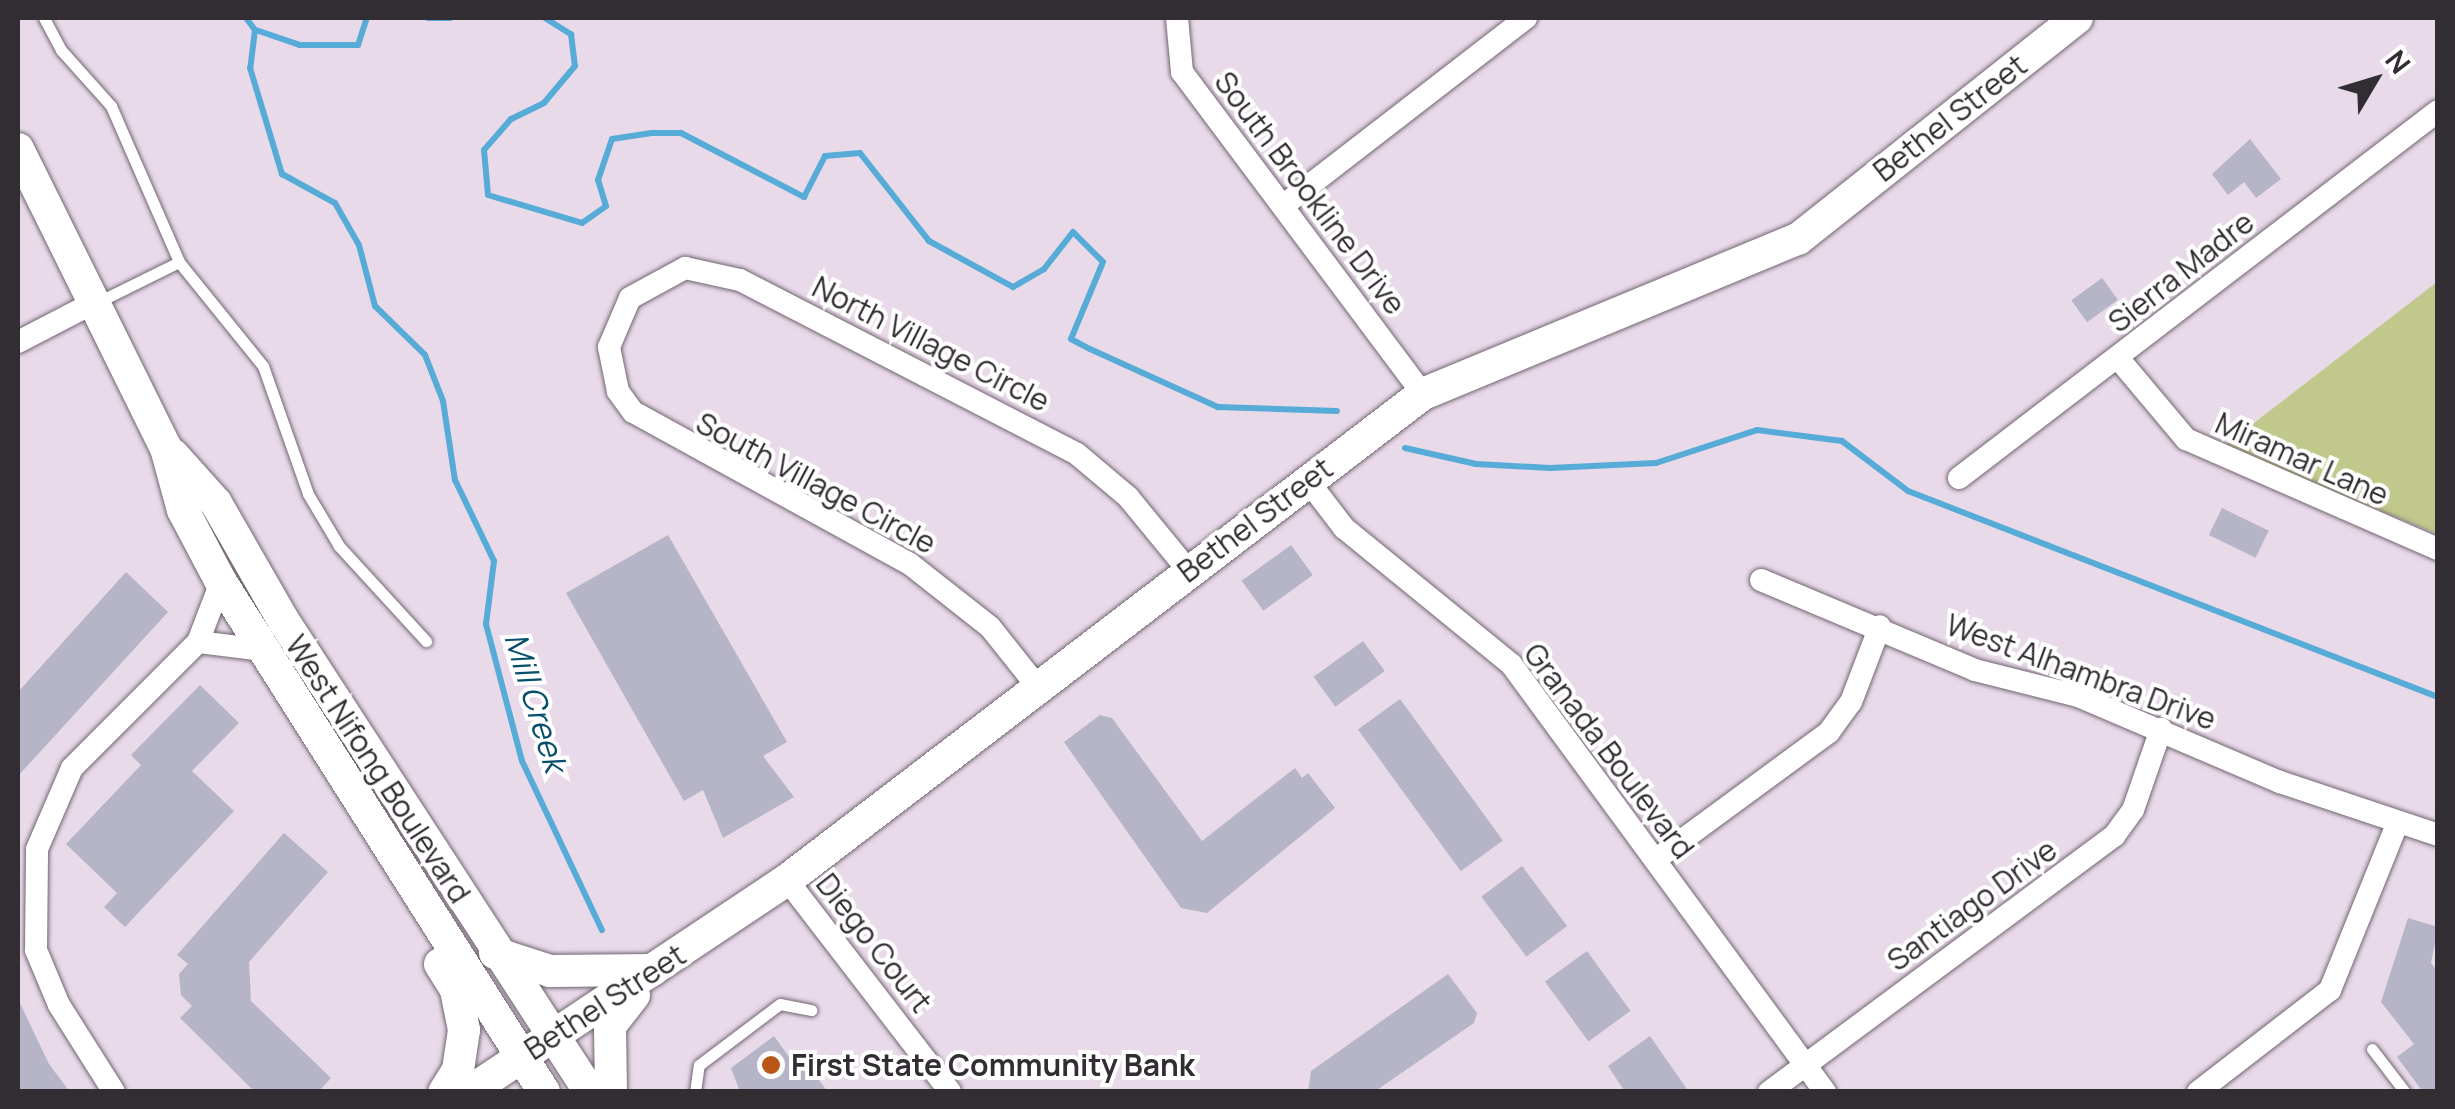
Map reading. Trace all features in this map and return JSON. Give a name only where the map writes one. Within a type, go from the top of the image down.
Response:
[{"type":"main road","name":"Bethel Street","points":[[469,1092],[786,880],[1422,394],[1798,238],[2077,18]]},
{"type":"main road","name":"West Nifong Boulevard","points":[[18,149],[90,304],[166,448],[183,510],[221,582],[385,850],[544,1092]]},
{"type":"main road","name":"West Nifong Boulevard","points":[[166,448],[216,503],[550,1040],[590,1092]]},
{"type":"main road","points":[[385,850],[386,881],[456,990],[464,1030],[458,1070],[444,1092]]},
{"type":"main road","points":[[496,953],[550,971],[653,970]]},
{"type":"main road","points":[[611,1092],[610,1026],[653,970]]},
{"type":"street","name":"South Brookline Drive","points":[[1177,18],[1182,72],[1422,394]]},
{"type":"street","points":[[1284,205],[1526,18]]},
{"type":"street","name":"Sierra Madre","points":[[1959,478],[2438,111]]},
{"type":"street","name":"North Village Circle","points":[[616,316],[630,298],[685,268],[740,280],[1077,454],[1128,497],[1188,570]]},
{"type":"street","points":[[18,342],[90,304]]},
{"type":"street","name":"South Village Circle","points":[[616,316],[610,366],[634,412],[910,564],[990,626],[1037,686]]},
{"type":"street","name":"Miramar Lane","points":[[2118,358],[2186,440],[2438,549]]},
{"type":"street","name":"Granada Boulevard","points":[[1308,481],[1344,528],[1511,664],[1825,1092]]},
{"type":"street","name":"West Alhambra Drive","points":[[1761,580],[1880,626],[1975,670],[2078,696],[2396,824],[2438,836]]},
{"type":"street","points":[[114,1092],[59,1006],[36,950],[37,849],[72,768],[198,642],[221,582]]},
{"type":"street","points":[[1655,860],[1829,732],[1852,702],[1880,626]]},
{"type":"street","points":[[198,642],[262,650]]},
{"type":"street","name":"Santiago Drive","points":[[1769,1092],[2114,836],[2133,810],[2161,729]]},
{"type":"street","points":[[2198,1092],[2330,990],[2396,824]]},
{"type":"street","name":"Diego Court","points":[[786,880],[950,1092]]},
{"type":"lane","points":[[44,18],[61,50],[111,106],[179,262],[263,366],[308,494],[340,546],[426,641]]},
{"type":"lane","points":[[90,304],[179,262]]},
{"type":"lane","points":[[695,1092],[699,1065],[780,1004],[811,1010]]},
{"type":"lane","points":[[2372,1049],[2405,1092]]},
{"type":"green space","points":[[2437,282],[2437,534],[2224,446]]},
{"type":"building","points":[[2250,139],[2281,179],[2256,198],[2244,182],[2228,195],[2212,174]]},
{"type":"building","points":[[2102,278],[2118,300],[2087,322],[2071,300]]},
{"type":"building","points":[[2222,508],[2269,531],[2256,558],[2209,535]]},
{"type":"building","points":[[668,535],[787,742],[763,756],[794,797],[723,838],[703,790],[684,801],[566,593]]},
{"type":"building","points":[[1291,545],[1313,575],[1263,611],[1242,581]]},
{"type":"building","points":[[126,572],[168,612],[18,776],[18,692]]},
{"type":"building","points":[[1363,641],[1385,671],[1335,707],[1314,677]]},
{"type":"building","points":[[200,685],[239,723],[192,771],[234,811],[125,927],[104,907],[117,893],[66,844],[141,765],[131,755]]},
{"type":"building","points":[[1400,699],[1503,841],[1461,871],[1358,730]]},
{"type":"building","points":[[1100,715],[1112,718],[1202,841],[1295,768],[1302,778],[1308,773],[1335,808],[1207,913],[1181,908],[1064,742]]},
{"type":"building","points":[[284,833],[328,872],[249,962],[251,1001],[331,1078],[318,1092],[255,1092],[180,1018],[192,1006],[181,995],[179,974],[188,964],[177,955]]},
{"type":"building","points":[[1522,866],[1567,926],[1526,957],[1481,897]]},
{"type":"building","points":[[2408,918],[2438,927],[2431,963],[2438,972],[2438,1092],[2423,1092],[2397,1057],[2414,1044],[2381,1002]]},
{"type":"building","points":[[1587,951],[1630,1011],[1588,1041],[1545,982]]},
{"type":"building","points":[[1448,974],[1477,1013],[1474,1023],[1374,1092],[1308,1092],[1311,1071]]},
{"type":"building","points":[[18,999],[49,1064],[70,1092],[18,1092]]},
{"type":"building","name":"First State Community Bank","points":[[774,1036],[792,1061],[800,1055],[828,1092],[740,1092],[731,1068]]},
{"type":"building","points":[[1650,1036],[1689,1092],[1625,1092],[1608,1066]]},
{"type":"waterway","name":"Mill Creek","points":[[246,18],[255,30],[250,68],[282,174],[335,203],[359,245],[375,306],[425,355],[443,401],[455,480],[494,561],[486,624],[522,761],[602,930]]},
{"type":"waterway","points":[[256,30],[300,45],[358,45],[367,18]]},
{"type":"waterway","points":[[428,18],[450,18]]},
{"type":"waterway","points":[[545,18],[571,34],[575,66],[544,103],[511,119],[484,150],[488,195],[582,223],[606,206],[598,180],[612,139],[652,133],[681,133],[804,197],[825,156],[860,153],[929,241],[1013,287],[1044,269],[1073,232],[1103,262],[1071,339],[1218,407],[1337,411]]},
{"type":"waterway","points":[[1405,448],[1476,464],[1550,468],[1656,463],[1757,430],[1842,441],[1908,491],[2438,697]]},
{"type":"place","name":"First State Community Bank","points":[[771,1065]]}]
